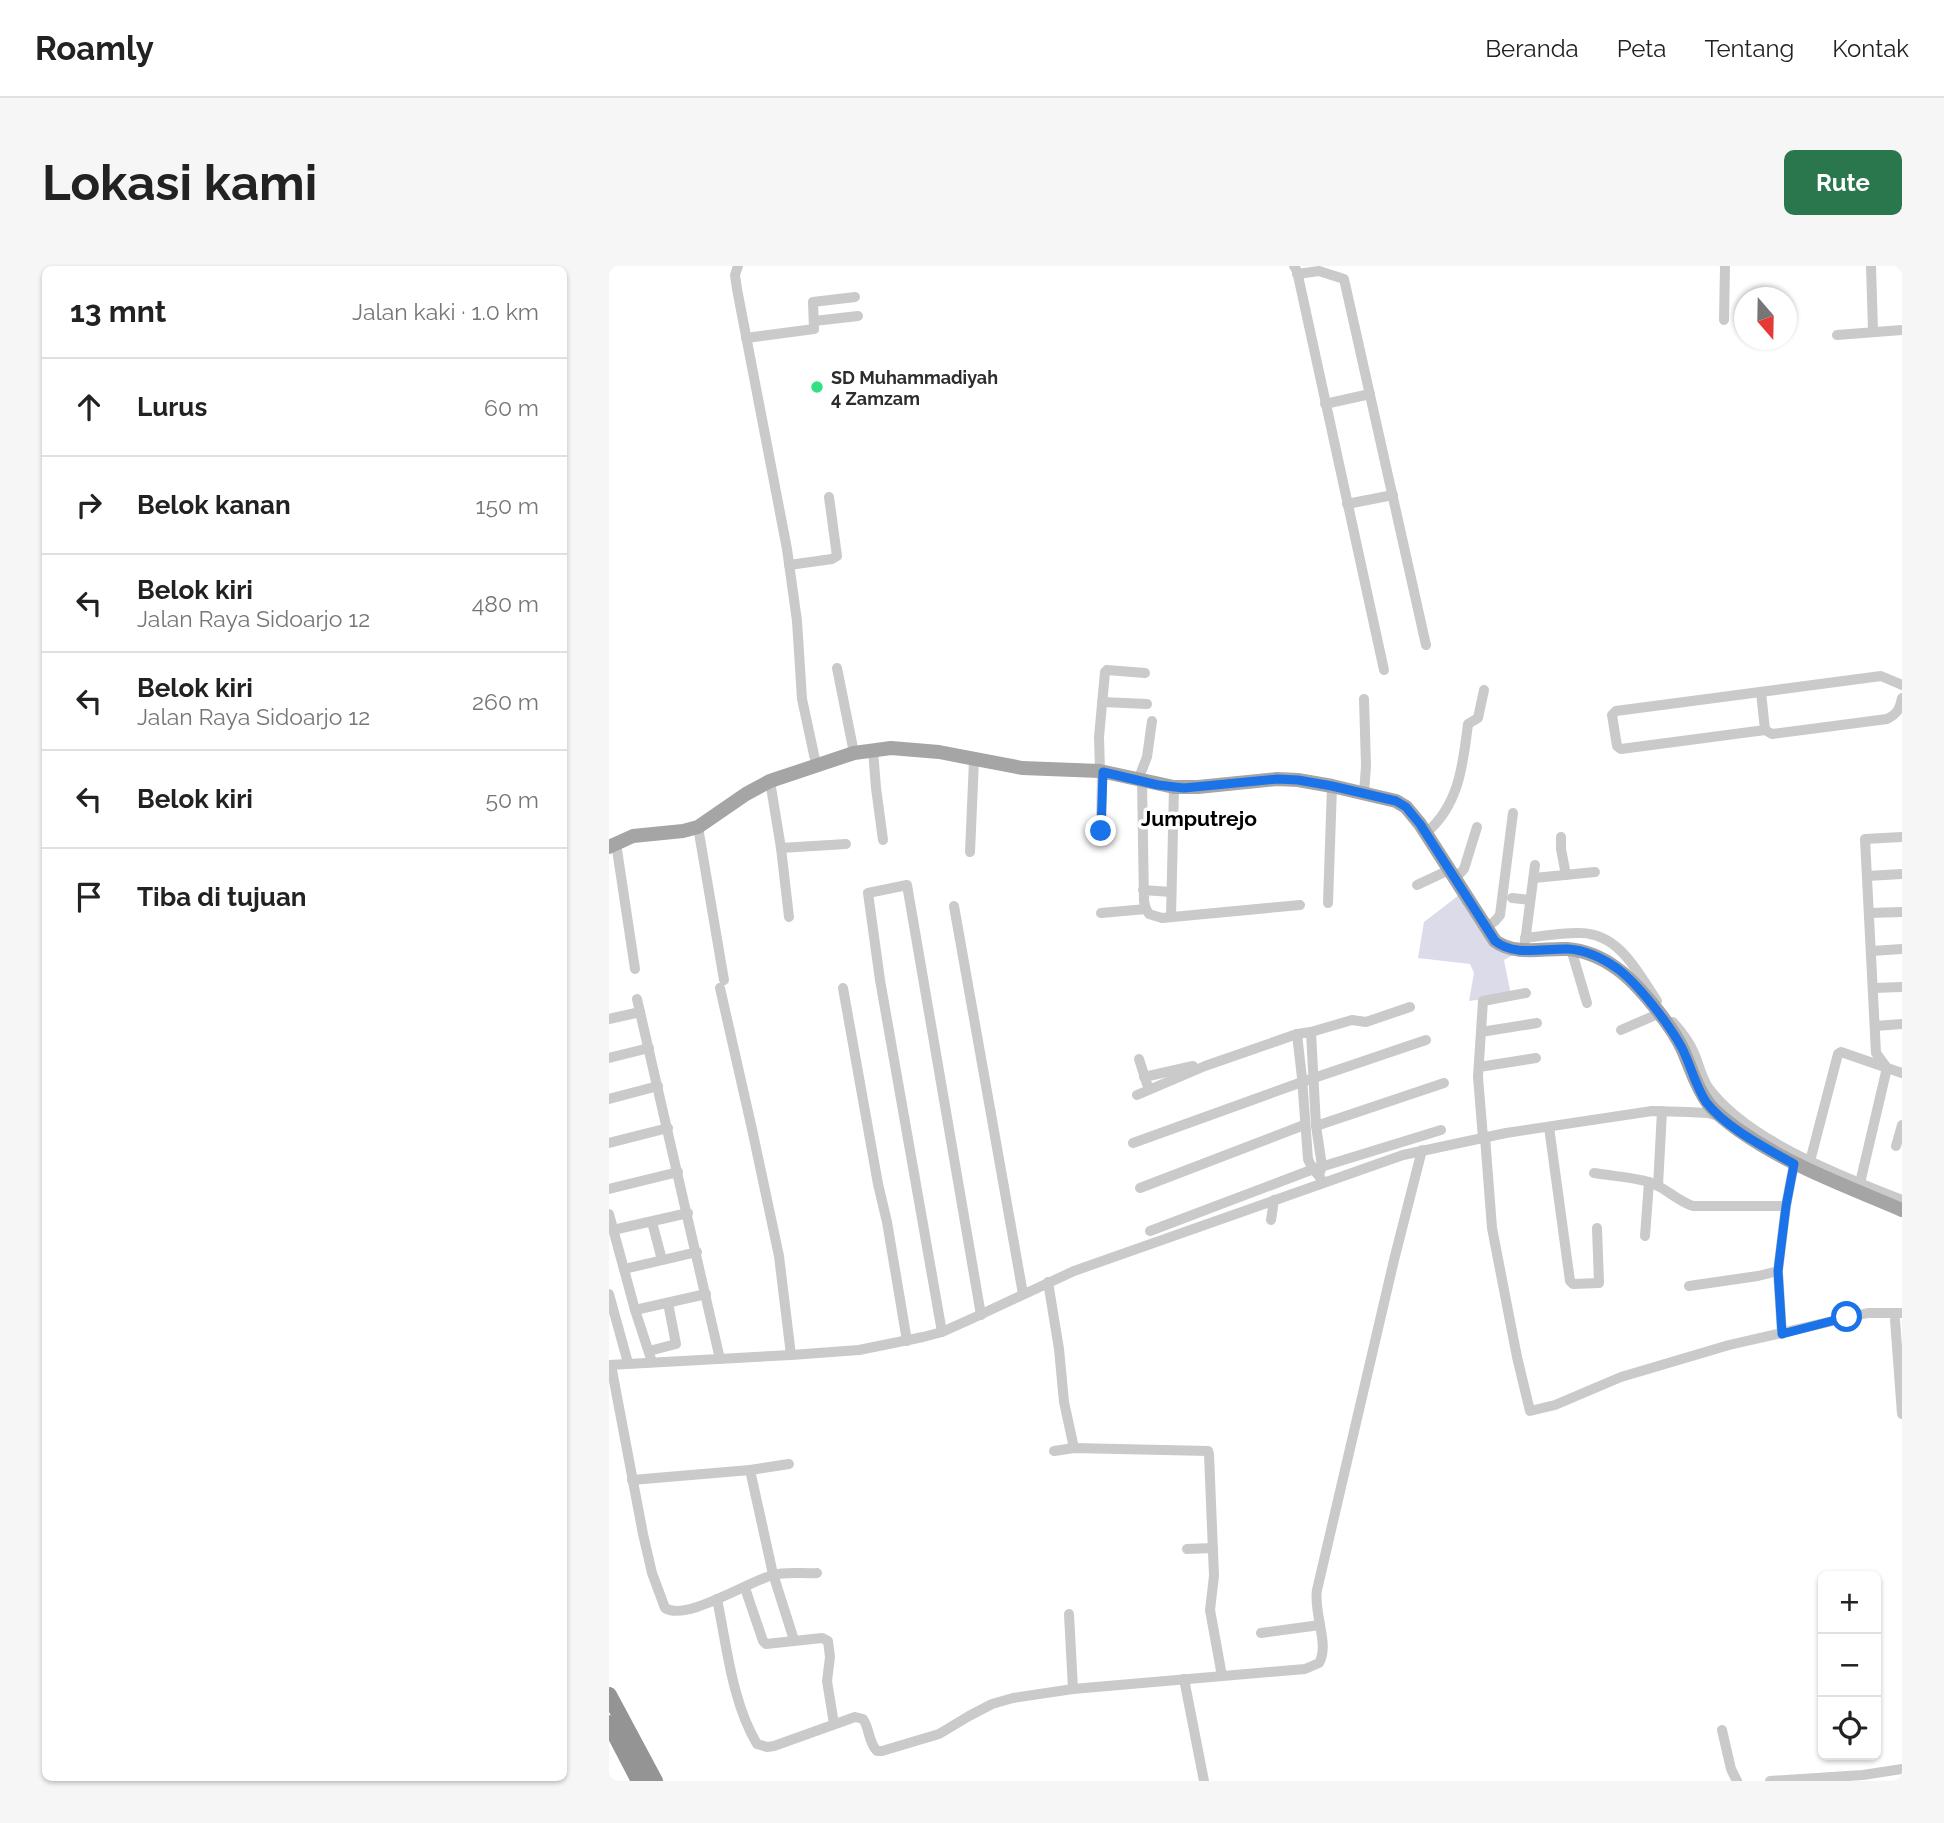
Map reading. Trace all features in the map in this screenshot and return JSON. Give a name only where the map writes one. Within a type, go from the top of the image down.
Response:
[{"type":"highway","points":[[609,1695],[655,1781]]},
{"type":"highway","points":[[609,1723],[639,1781]]},
{"type":"main road","points":[[613,845],[633,836],[698,827],[746,794],[815,759],[891,748],[911,748],[1030,769],[1100,767],[1174,787],[1289,779],[1364,789],[1401,804],[1429,830],[1489,925],[1495,941],[1504,947],[1525,943],[1571,949],[1610,963],[1630,980],[1694,1065],[1700,1093],[1712,1109],[1753,1140],[1794,1164],[1809,1166],[1902,1210]]},
{"type":"street","points":[[738,266],[735,275],[789,565],[797,621],[802,699],[815,759]]},
{"type":"street","points":[[1724,320],[1725,266]]},
{"type":"street","points":[[1871,266],[1873,330]]},
{"type":"street","points":[[1384,670],[1296,270],[1319,271],[1344,279],[1426,645]]},
{"type":"street","points":[[746,338],[814,329],[813,302],[851,298],[853,316],[814,321]]},
{"type":"street","points":[[1837,335],[1873,330],[1902,330]]},
{"type":"street","points":[[1325,404],[1370,394]]},
{"type":"street","points":[[1347,504],[1392,495]]},
{"type":"street","points":[[789,565],[837,556],[829,497]]},
{"type":"street","points":[[837,668],[854,753]]},
{"type":"street","points":[[1101,831],[1100,767],[1105,670],[1145,673]]},
{"type":"street","points":[[1902,685],[1881,676],[1616,711],[1612,715],[1616,746],[1621,749],[1765,730],[1772,734],[1887,719],[1895,715],[1902,698]]},
{"type":"street","points":[[1429,830],[1451,803],[1462,771],[1468,724],[1478,718],[1483,690]]},
{"type":"street","points":[[1761,692],[1765,730]]},
{"type":"street","points":[[1364,699],[1364,789]]},
{"type":"street","points":[[1102,702],[1147,704]]},
{"type":"street","points":[[1152,721],[1147,757],[1140,778],[1143,890],[1146,909],[1154,917],[1171,917],[1300,905]]},
{"type":"street","points":[[873,750],[883,840]]},
{"type":"street","points":[[969,852],[974,760]]},
{"type":"street","points":[[770,781],[789,917]]},
{"type":"street","points":[[1328,903],[1332,786]]},
{"type":"street","points":[[1171,917],[1174,787]]},
{"type":"street","points":[[1489,925],[1500,915],[1513,813]]},
{"type":"street","points":[[698,827],[722,984],[779,1256],[791,1355]]},
{"type":"street","points":[[1417,885],[1456,874],[1477,827]]},
{"type":"street","points":[[1562,837],[1561,849],[1566,875]]},
{"type":"street","points":[[1887,1068],[1876,1054],[1865,839],[1902,837]]},
{"type":"street","points":[[781,848],[846,844]]},
{"type":"street","points":[[613,845],[635,969]]},
{"type":"street","points":[[1535,865],[1525,943],[1582,933],[1601,938],[1619,949],[1689,1042],[1694,1065],[1707,1085],[1741,1119],[1809,1166],[1902,1200]]},
{"type":"street","points":[[1534,878],[1595,872]]},
{"type":"street","points":[[1867,876],[1902,874]]},
{"type":"street","points":[[942,1332],[880,980],[868,893],[907,885],[981,1315]]},
{"type":"street","points":[[1143,890],[1171,891]]},
{"type":"street","points":[[1512,898],[1530,900]]},
{"type":"street","points":[[954,906],[1023,1294]]},
{"type":"street","points":[[1101,913],[1146,909]]},
{"type":"street","points":[[1869,913],[1902,912]]},
{"type":"street","points":[[1571,949],[1587,1003]]},
{"type":"street","points":[[1871,951],[1902,949]]},
{"type":"street","points":[[1873,988],[1902,987]]},
{"type":"street","points":[[843,988],[908,1341]]},
{"type":"street","points":[[1526,993],[1483,1001],[1479,1067],[1492,1228],[1530,1411],[1555,1405],[1621,1377],[1729,1345],[1868,1313],[1899,1316],[1902,1414]]},
{"type":"street","points":[[637,999],[720,1359]]},
{"type":"street","points":[[1137,1095],[1205,1066],[1297,1034],[1355,1020],[1366,1022],[1410,1007]]},
{"type":"street","points":[[609,1019],[640,1012]]},
{"type":"street","points":[[1621,1030],[1658,1014]]},
{"type":"street","points":[[1481,1032],[1537,1023]]},
{"type":"street","points":[[1875,1026],[1902,1024]]},
{"type":"street","points":[[1311,1032],[1319,1173]]},
{"type":"street","points":[[1297,1034],[1306,1150],[1319,1173]]},
{"type":"street","points":[[1133,1143],[1426,1040]]},
{"type":"street","points":[[609,1058],[649,1048]]},
{"type":"street","points":[[1809,1166],[1837,1054],[1841,1052],[1902,1073]]},
{"type":"street","points":[[1479,1067],[1536,1058]]},
{"type":"street","points":[[1139,1059],[1149,1091]]},
{"type":"street","points":[[1145,1077],[1192,1066],[1205,1066]]},
{"type":"street","points":[[1860,1183],[1887,1068]]},
{"type":"street","points":[[1316,1126],[1444,1083]]},
{"type":"street","points":[[609,1099],[658,1086]]},
{"type":"street","points":[[650,1356],[720,1359],[791,1355],[859,1350],[908,1341],[942,1332],[1048,1282],[1113,1256],[1274,1200],[1319,1173],[1484,1137],[1662,1111],[1707,1113],[1722,1117]]},
{"type":"street","points":[[1646,1236],[1662,1111]]},
{"type":"street","points":[[1140,1188],[1304,1125]]},
{"type":"street","points":[[1896,1146],[1902,1125]]},
{"type":"street","points":[[1549,1127],[1570,1281],[1573,1284],[1599,1283],[1597,1228]]},
{"type":"street","points":[[609,1143],[668,1129]]},
{"type":"street","points":[[1150,1231],[1441,1130]]},
{"type":"street","points":[[717,1599],[744,1720],[757,1744],[767,1747],[855,1717],[866,1722],[872,1746],[882,1752],[939,1734],[992,1704],[1013,1698],[1073,1689],[1312,1667],[1319,1662],[1323,1652],[1315,1600],[1422,1150]]},
{"type":"street","points":[[1782,1334],[1778,1271],[1794,1164]]},
{"type":"street","points":[[609,1189],[678,1172]]},
{"type":"street","points":[[1594,1173],[1653,1184],[1683,1203],[1693,1206],[1786,1206]]},
{"type":"street","points":[[1271,1220],[1274,1200]]},
{"type":"street","points":[[613,1230],[688,1213]]},
{"type":"street","points":[[609,1214],[650,1356]]},
{"type":"street","points":[[652,1222],[661,1260]]},
{"type":"street","points":[[624,1269],[697,1252]]},
{"type":"street","points":[[1689,1286],[1778,1271]]},
{"type":"street","points":[[1048,1282],[1064,1402],[1074,1448]]},
{"type":"street","points":[[609,1294],[628,1363]]},
{"type":"street","points":[[635,1310],[706,1294]]},
{"type":"street","points":[[668,1303],[677,1344],[628,1363],[610,1365],[652,1573],[665,1608],[673,1612],[683,1611],[745,1588],[773,1574],[817,1573]]},
{"type":"street","points":[[1054,1451],[1074,1448],[1208,1451],[1214,1576],[1210,1610],[1222,1676]]},
{"type":"street","points":[[632,1480],[789,1464]]},
{"type":"street","points":[[750,1470],[773,1574],[794,1640]]},
{"type":"street","points":[[1187,1549],[1213,1548]]},
{"type":"street","points":[[745,1588],[764,1643],[822,1638],[828,1641],[827,1681],[834,1724]]},
{"type":"street","points":[[1069,1614],[1073,1689]]},
{"type":"street","points":[[1261,1633],[1319,1625]]},
{"type":"street","points":[[1184,1679],[1204,1781]]},
{"type":"street","points":[[1722,1730],[1731,1769],[1737,1781]]},
{"type":"street","points":[[1770,1781],[1850,1779],[1902,1769]]},
{"type":"shaded area","points":[[1463,892],[1513,955],[1504,960],[1511,995],[1469,1001],[1474,973],[1470,964],[1418,958],[1424,922]]},
{"type":"place","name":"SD Muhammadiyah 4 Zamzam","points":[[817,387]]},
{"type":"district","name":"Jumputrejo","points":[[1199,818]]},
{"type":"route","points":[[1101,831],[1103,772],[1184,788],[1289,779],[1396,801],[1406,807],[1420,824],[1495,941],[1507,949],[1571,949],[1587,953],[1620,970],[1672,1033],[1682,1049],[1700,1093],[1712,1109],[1735,1128],[1794,1164],[1778,1271],[1782,1334],[1847,1317]]}]
